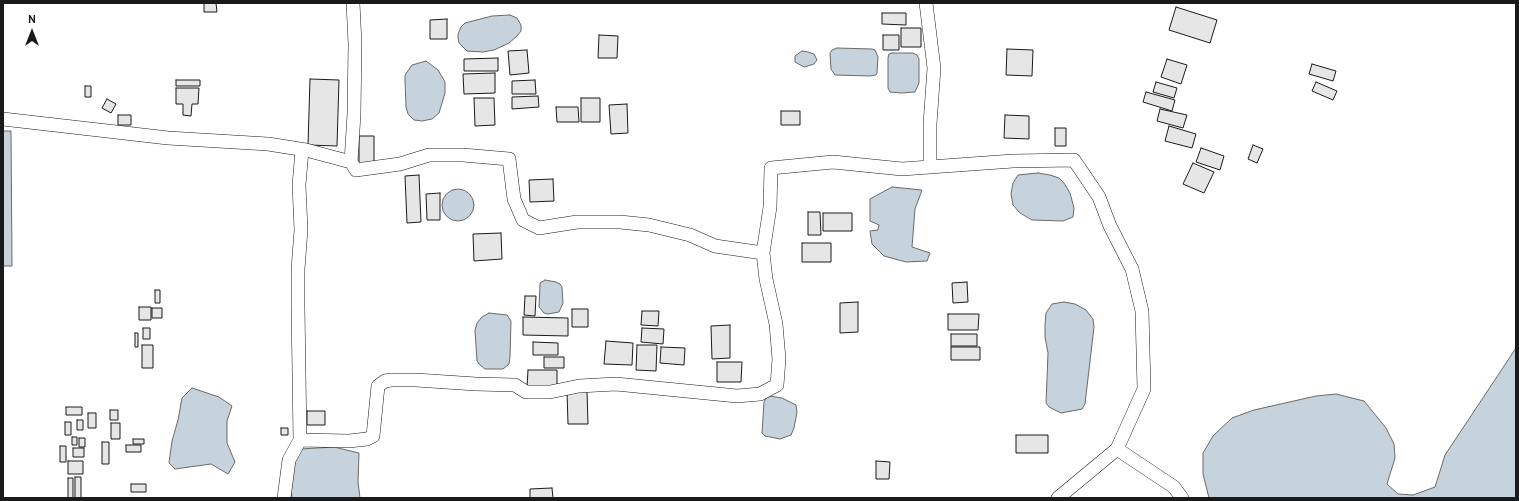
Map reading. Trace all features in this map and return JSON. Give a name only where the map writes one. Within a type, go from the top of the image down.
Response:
[{"type":"street","points":[[353,3],[355,44],[351,162],[356,170],[400,164],[429,155],[463,155],[509,159],[514,199],[523,220],[539,228],[577,222],[620,222],[649,225],[690,236],[715,246],[763,253]]},
{"type":"street","points":[[926,3],[934,68],[930,124],[930,167]]},
{"type":"street","points":[[3,119],[168,138],[268,144],[302,150],[351,162]]},
{"type":"street","points":[[284,498],[289,460],[300,440],[298,269],[301,230],[299,185],[302,150]]},
{"type":"street","points":[[300,440],[349,441],[367,439],[373,436],[378,386],[385,381],[391,380],[516,385],[526,392],[550,392],[580,386],[616,384],[737,396],[760,394],[777,385],[779,358],[776,324],[766,279],[763,253],[770,207],[771,168],[833,162],[902,169],[1012,161],[1074,160],[1099,197],[1110,226],[1132,269],[1142,311],[1144,390],[1117,449],[1058,498]]},
{"type":"street","points":[[1117,449],[1174,487],[1182,498]]},
{"type":"shaded area","points":[[510,15],[517,18],[521,25],[521,31],[509,43],[494,50],[483,52],[467,51],[459,43],[458,34],[461,27],[465,23],[492,16]]},
{"type":"shaded area","points":[[837,48],[875,50],[878,57],[876,75],[835,75],[831,69],[830,53],[832,50]]},
{"type":"shaded area","points":[[802,51],[814,54],[817,60],[814,64],[804,67],[795,62],[795,56]]},
{"type":"shaded area","points":[[913,53],[917,55],[919,59],[919,83],[915,92],[890,92],[888,88],[888,58],[889,54]]},
{"type":"shaded area","points":[[426,61],[438,70],[445,82],[445,93],[439,113],[432,119],[422,121],[414,120],[408,114],[406,107],[405,75],[412,65]]},
{"type":"shaded area","points":[[3,131],[11,131],[12,266],[3,266]]},
{"type":"shaded area","points":[[1038,173],[1059,178],[1064,183],[1070,193],[1074,208],[1073,217],[1063,221],[1032,220],[1020,213],[1013,205],[1011,194],[1013,183],[1018,175]]},
{"type":"shaded area","points":[[892,187],[922,190],[915,209],[912,247],[930,253],[927,261],[906,262],[884,256],[872,244],[870,231],[878,230],[879,225],[870,221],[870,199]]},
{"type":"shaded area","points":[[458,189],[469,194],[474,205],[469,216],[458,221],[447,216],[442,205],[447,194]]},
{"type":"shaded area","points":[[545,280],[556,282],[562,287],[563,303],[559,312],[548,314],[544,313],[539,307],[540,283]]},
{"type":"shaded area","points":[[1064,302],[1075,304],[1086,310],[1093,319],[1094,327],[1085,404],[1082,409],[1061,413],[1049,407],[1046,403],[1048,353],[1045,337],[1045,325],[1046,313],[1052,304]]},
{"type":"shaded area","points":[[489,313],[507,315],[511,321],[509,364],[503,369],[485,369],[477,361],[475,330],[477,323],[482,317]]},
{"type":"shaded area","points":[[1516,348],[1516,498],[1209,498],[1203,474],[1203,453],[1213,436],[1232,418],[1254,410],[1316,396],[1336,394],[1364,401],[1386,428],[1394,444],[1395,458],[1387,484],[1398,494],[1413,495],[1435,487],[1445,455]]},
{"type":"shaded area","points":[[192,388],[219,397],[232,406],[227,421],[227,443],[235,462],[228,474],[211,464],[175,469],[169,463],[172,441],[182,398]]},
{"type":"shaded area","points":[[770,396],[782,398],[796,405],[797,412],[791,435],[780,439],[765,436],[762,433],[764,402],[766,398]]},
{"type":"shaded area","points":[[334,447],[359,453],[358,482],[360,498],[292,498],[289,475],[300,449]]},
{"type":"building","points":[[204,3],[216,3],[217,12],[204,12]]},
{"type":"building","points":[[1176,7],[1217,20],[1210,43],[1169,30]]},
{"type":"building","points":[[882,13],[906,13],[906,25],[882,24]]},
{"type":"building","points":[[447,19],[447,39],[430,39],[430,20]]},
{"type":"building","points":[[901,28],[921,28],[921,47],[901,47]]},
{"type":"building","points":[[599,35],[618,36],[617,58],[598,58]]},
{"type":"building","points":[[883,35],[899,35],[899,50],[883,50]]},
{"type":"building","points":[[1007,49],[1033,50],[1032,76],[1006,75]]},
{"type":"building","points":[[527,50],[529,73],[510,75],[508,51]]},
{"type":"building","points":[[498,58],[498,71],[464,71],[464,59]]},
{"type":"building","points":[[1167,59],[1187,65],[1181,84],[1161,77]]},
{"type":"building","points":[[1312,64],[1336,71],[1333,81],[1309,74]]},
{"type":"building","points":[[495,73],[495,93],[464,94],[463,74]]},
{"type":"building","points":[[310,79],[339,80],[337,146],[308,145]]},
{"type":"building","points":[[176,80],[200,80],[200,86],[176,86]]},
{"type":"building","points":[[535,80],[536,94],[512,94],[512,81]]},
{"type":"building","points":[[1156,82],[1177,88],[1174,98],[1153,92]]},
{"type":"building","points":[[1316,82],[1337,91],[1333,100],[1312,91]]},
{"type":"building","points":[[85,86],[91,86],[91,97],[85,97]]},
{"type":"building","points":[[176,88],[199,88],[198,104],[192,104],[191,116],[183,115],[183,104],[176,104]]},
{"type":"building","points":[[1146,92],[1175,100],[1172,111],[1143,102]]},
{"type":"building","points":[[538,96],[539,107],[512,109],[512,97]]},
{"type":"building","points":[[474,98],[494,98],[495,125],[475,126]]},
{"type":"building","points":[[581,98],[600,98],[600,122],[581,122]]},
{"type":"building","points":[[107,99],[116,104],[111,113],[102,108]]},
{"type":"building","points":[[627,104],[628,133],[611,134],[609,105]]},
{"type":"building","points":[[556,107],[578,107],[579,122],[557,122]]},
{"type":"building","points":[[1160,109],[1187,115],[1183,128],[1157,121]]},
{"type":"building","points":[[781,111],[800,111],[800,125],[781,125]]},
{"type":"building","points":[[118,115],[131,115],[131,125],[118,125]]},
{"type":"building","points":[[1005,115],[1029,116],[1029,139],[1004,138]]},
{"type":"building","points":[[1169,126],[1196,134],[1192,148],[1165,141]]},
{"type":"building","points":[[1055,128],[1066,128],[1066,146],[1055,146]]},
{"type":"building","points":[[359,136],[374,136],[374,165],[359,165]]},
{"type":"building","points":[[1253,145],[1263,149],[1257,163],[1248,159]]},
{"type":"building","points":[[1201,148],[1224,156],[1220,170],[1196,162]]},
{"type":"building","points":[[1193,163],[1214,172],[1204,193],[1183,184]]},
{"type":"building","points":[[419,175],[421,222],[407,223],[405,176]]},
{"type":"building","points":[[553,179],[554,201],[530,202],[529,180]]},
{"type":"building","points":[[440,193],[440,220],[427,220],[426,194]]},
{"type":"building","points":[[808,212],[820,212],[821,235],[808,235]]},
{"type":"building","points":[[823,213],[852,213],[852,231],[823,231]]},
{"type":"building","points":[[501,233],[502,259],[474,261],[473,234]]},
{"type":"building","points":[[802,243],[831,243],[831,262],[802,262]]},
{"type":"building","points":[[967,282],[968,302],[953,303],[952,283]]},
{"type":"building","points":[[155,290],[160,290],[160,303],[155,303]]},
{"type":"building","points":[[525,296],[536,296],[535,316],[524,315]]},
{"type":"building","points":[[858,302],[858,332],[840,333],[840,303]]},
{"type":"building","points":[[139,307],[151,307],[151,320],[139,320]]},
{"type":"building","points":[[152,308],[162,308],[162,318],[152,318]]},
{"type":"building","points":[[572,309],[588,309],[588,327],[572,327]]},
{"type":"building","points":[[642,311],[659,311],[658,326],[641,325]]},
{"type":"building","points":[[948,314],[979,314],[978,330],[948,330]]},
{"type":"building","points":[[523,317],[568,318],[568,336],[523,335]]},
{"type":"building","points":[[730,325],[730,358],[712,359],[711,326]]},
{"type":"building","points":[[143,328],[150,328],[150,339],[143,339]]},
{"type":"building","points":[[642,328],[664,329],[663,344],[641,342]]},
{"type":"building","points":[[135,333],[138,333],[138,347],[135,347]]},
{"type":"building","points":[[951,334],[977,334],[977,346],[951,346]]},
{"type":"building","points":[[606,341],[633,343],[632,365],[604,364]]},
{"type":"building","points":[[533,342],[558,343],[558,355],[533,355]]},
{"type":"building","points":[[142,345],[153,345],[153,368],[142,368]]},
{"type":"building","points":[[637,345],[657,345],[656,371],[636,370]]},
{"type":"building","points":[[661,347],[685,348],[684,365],[660,363]]},
{"type":"building","points":[[951,347],[980,347],[980,360],[951,360]]},
{"type":"building","points":[[544,357],[564,357],[564,368],[544,368]]},
{"type":"building","points":[[717,362],[742,362],[741,382],[717,382]]},
{"type":"building","points":[[528,370],[557,370],[557,388],[527,388]]},
{"type":"building","points":[[587,391],[588,424],[568,424],[567,392]]},
{"type":"building","points":[[66,407],[82,407],[82,415],[66,415]]},
{"type":"building","points":[[110,410],[118,410],[118,420],[110,420]]},
{"type":"building","points":[[307,411],[325,411],[325,425],[307,425]]},
{"type":"building","points":[[88,413],[96,413],[96,428],[88,428]]},
{"type":"building","points":[[77,420],[83,420],[83,430],[77,430]]},
{"type":"building","points":[[65,422],[71,422],[71,435],[65,435]]},
{"type":"building","points":[[111,423],[120,423],[120,439],[111,439]]},
{"type":"building","points":[[281,428],[288,428],[288,435],[281,435]]},
{"type":"building","points":[[1016,435],[1048,435],[1048,453],[1016,453]]},
{"type":"building","points":[[72,437],[77,437],[77,445],[72,445]]},
{"type":"building","points":[[79,438],[85,438],[85,447],[79,447]]},
{"type":"building","points":[[133,439],[144,439],[144,444],[133,444]]},
{"type":"building","points":[[102,442],[109,442],[109,464],[102,464]]},
{"type":"building","points":[[126,445],[141,445],[141,452],[126,452]]},
{"type":"building","points":[[60,446],[66,446],[66,462],[60,462]]},
{"type":"building","points":[[73,448],[84,448],[84,457],[73,457]]},
{"type":"building","points":[[68,461],[83,461],[83,474],[68,474]]},
{"type":"building","points":[[876,461],[890,462],[889,479],[876,479]]},
{"type":"building","points":[[75,477],[81,477],[81,498],[75,498]]},
{"type":"building","points":[[68,478],[73,478],[73,498],[68,498]]},
{"type":"building","points":[[131,484],[146,484],[146,492],[131,492]]},
{"type":"building","points":[[552,488],[553,498],[530,498],[530,489]]}]
